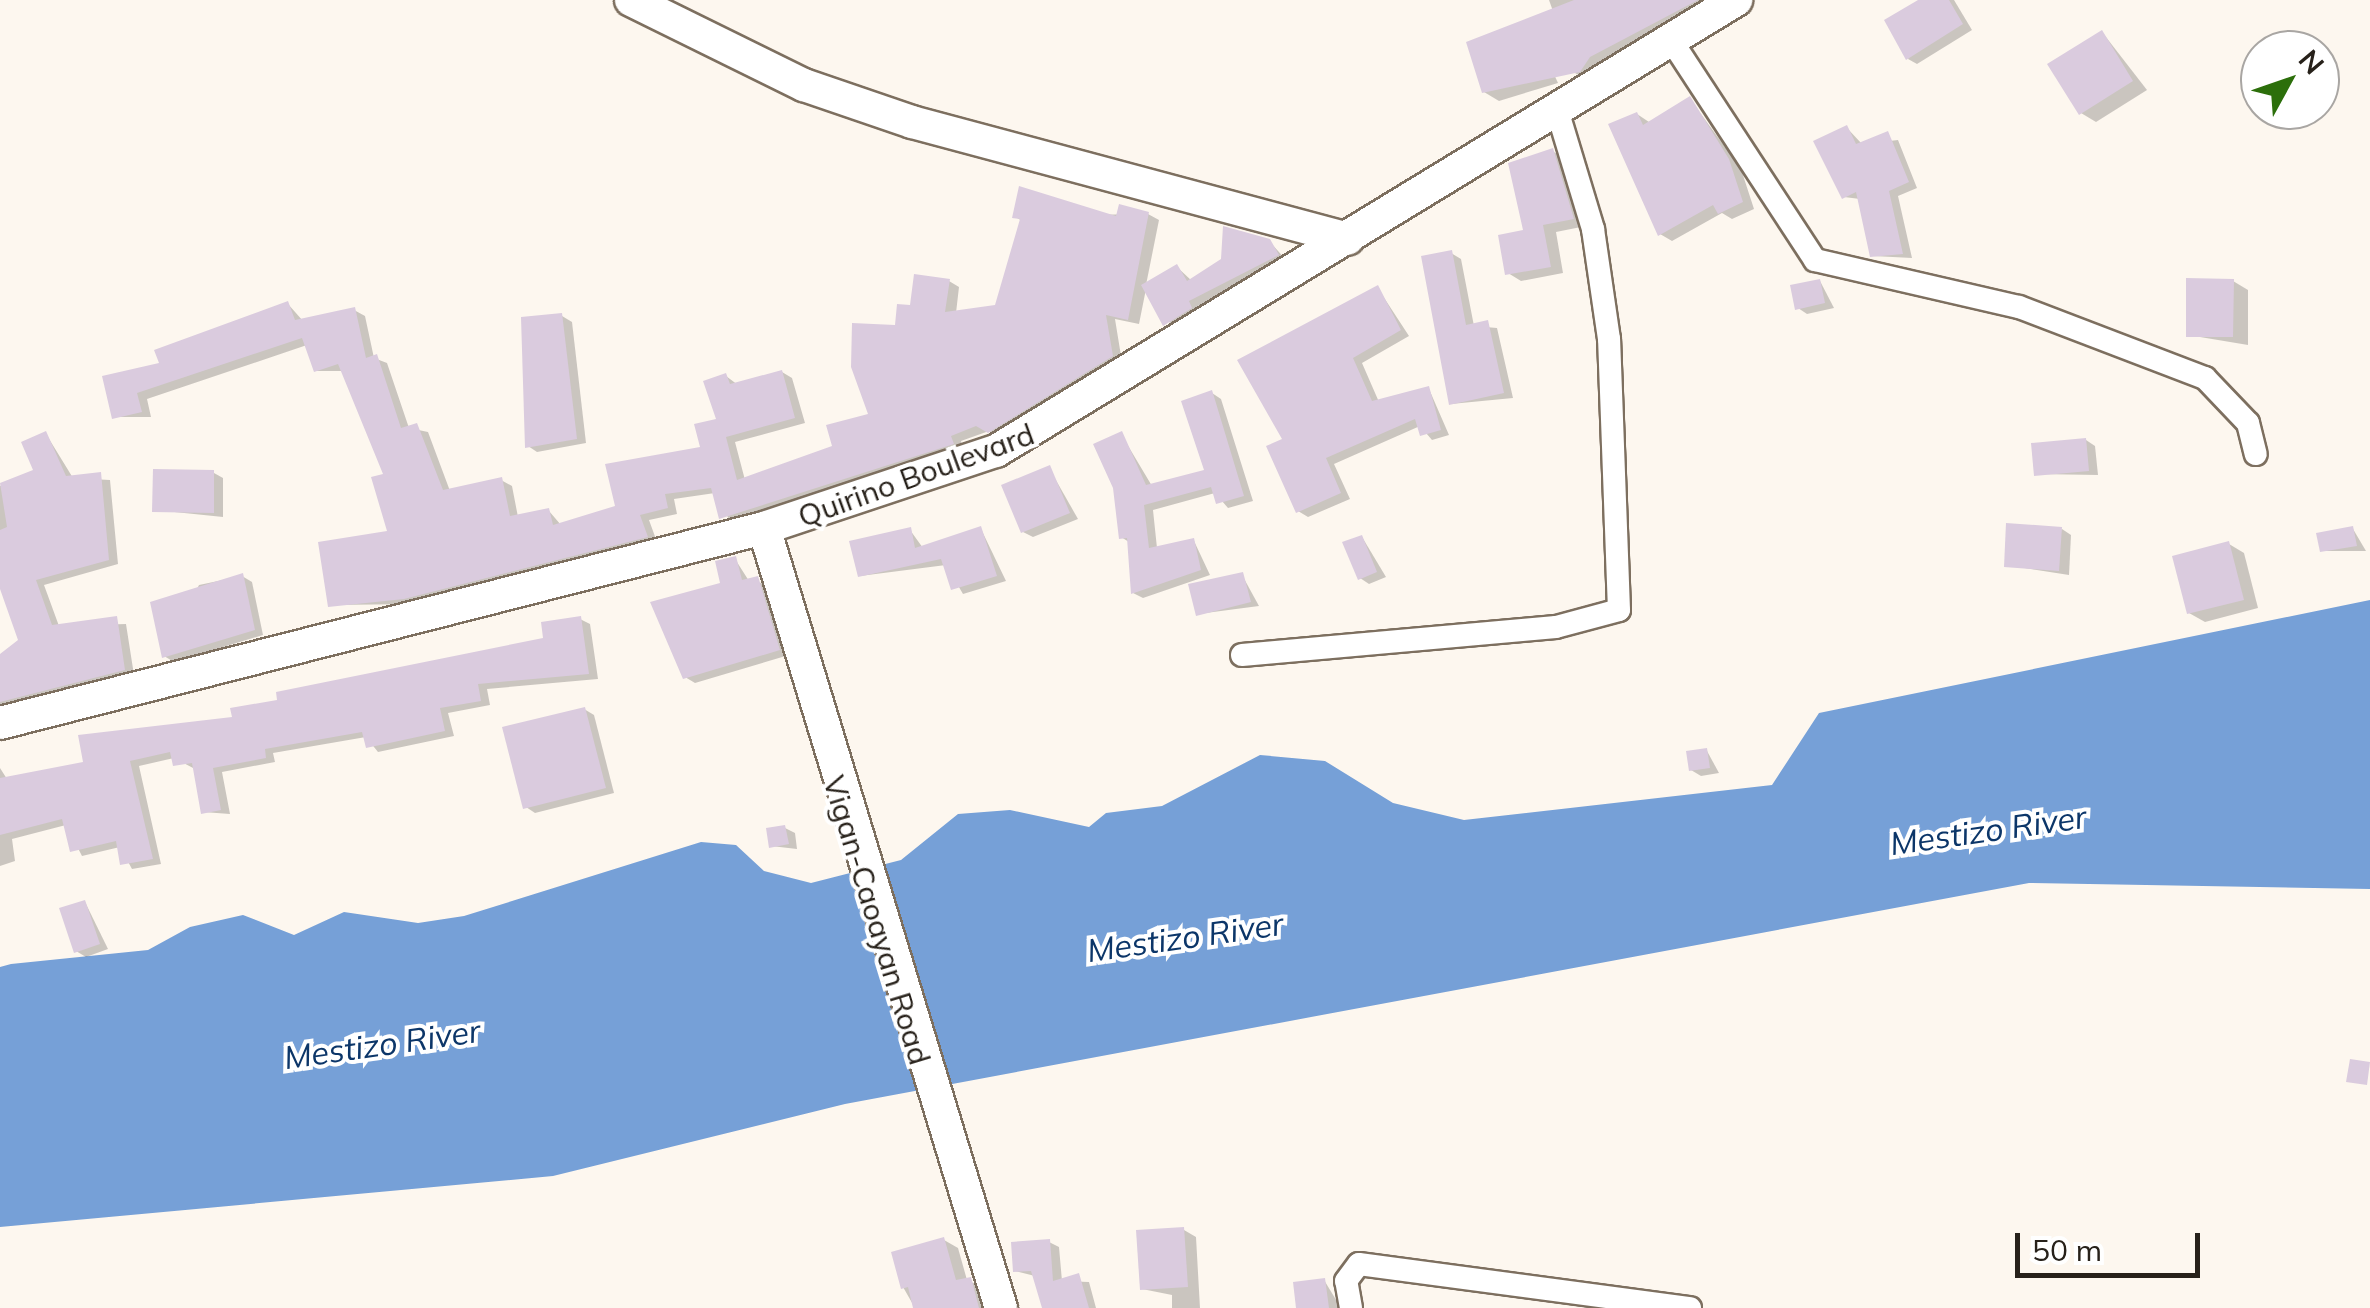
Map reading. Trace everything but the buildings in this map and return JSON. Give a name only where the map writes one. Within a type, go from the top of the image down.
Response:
[{"type":"main road","points":[[631,0],[804,85],[912,122],[1348,239]]},
{"type":"main road","name":"Quirino Boulevard","points":[[0,723],[764,528],[1036,434],[1736,0]]},
{"type":"main road","name":"Vigan-Caoayan Road","points":[[764,528],[951,1168],[1001,1308]]},
{"type":"street","points":[[1671,40],[1814,260],[2019,307],[2205,378],[2248,424],[2256,454]]},
{"type":"street","points":[[1242,655],[1556,627],[1619,610],[1609,339],[1593,229],[1556,110]]},
{"type":"street","points":[[1351,1308],[1346,1281],[1359,1264],[1690,1308]]},
{"type":"water","name":"Mestizo River","points":[[2370,600],[2370,889],[2029,883],[845,1104],[553,1176],[0,1227],[0,967],[11,964],[148,950],[190,927],[243,915],[294,935],[344,912],[418,923],[464,916],[701,842],[736,845],[764,871],[811,883],[901,860],[958,814],[1010,810],[1089,827],[1106,813],[1162,806],[1260,755],[1325,761],[1393,803],[1464,820],[1772,785],[1819,713]]}]
